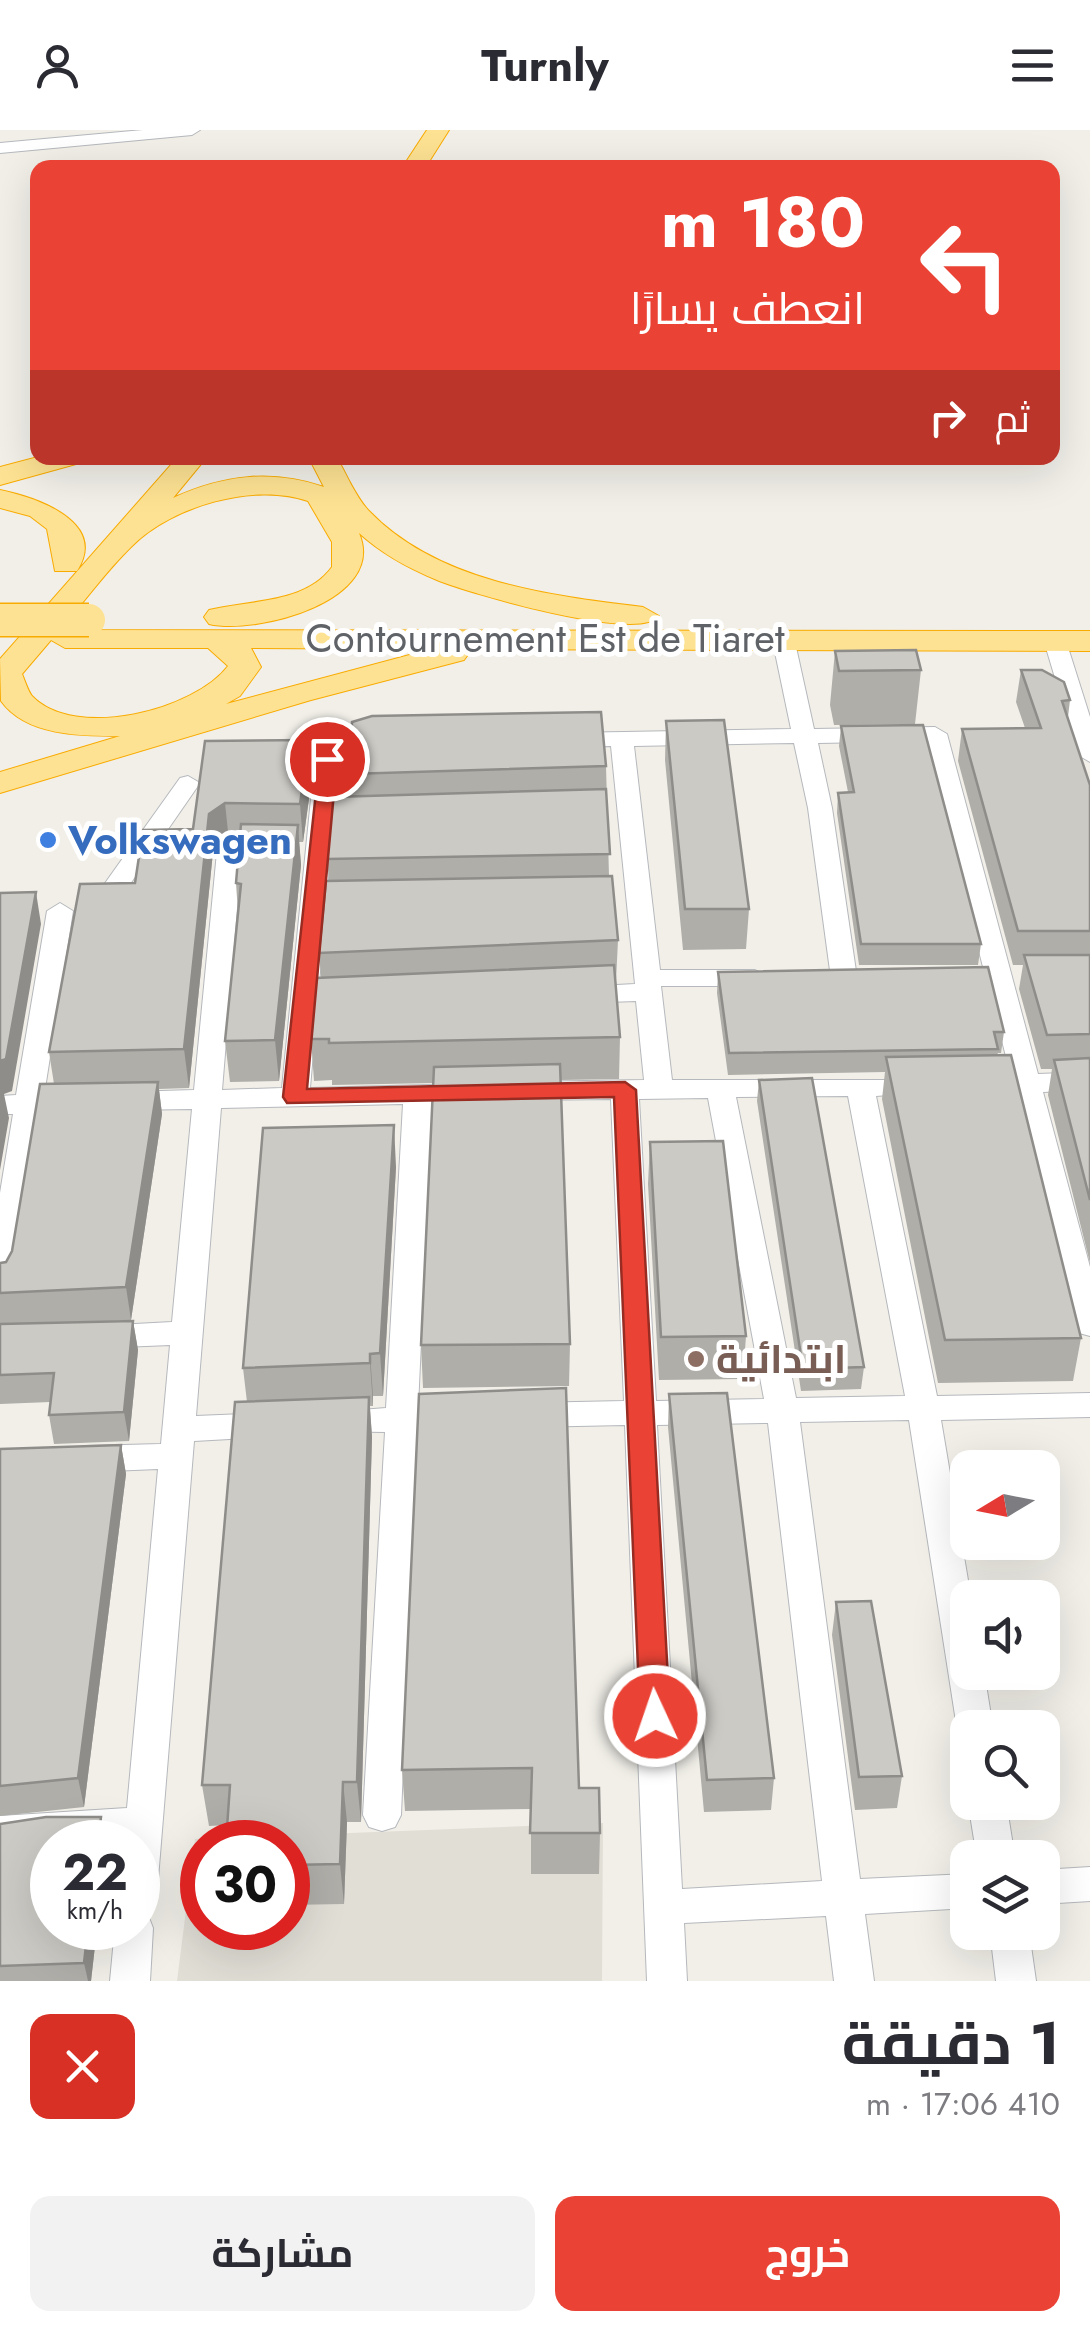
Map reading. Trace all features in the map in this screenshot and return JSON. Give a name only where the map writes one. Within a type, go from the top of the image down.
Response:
[{"type":"highway","points":[[417,160],[438,130]]},
{"type":"highway","points":[[439,160],[460,130]]},
{"type":"highway","points":[[0,476],[40,465]]},
{"type":"highway","points":[[0,637],[153,465]]},
{"type":"highway","points":[[186,465],[2,677],[12,694],[56,723],[87,728],[119,726],[201,706],[240,680],[246,667],[242,656],[201,630]]},
{"type":"highway","points":[[328,465],[358,516],[379,536],[432,567],[592,609],[641,616],[1090,621]]},
{"type":"highway","points":[[123,537],[177,505],[208,494],[278,483],[318,494],[341,528],[348,548],[349,562],[336,580],[312,598],[201,630]]},
{"type":"highway","points":[[0,499],[45,510],[60,522],[68,537],[66,564]]},
{"type":"highway","name":"Contournement Est de Tiaret","points":[[201,630],[743,618]]},
{"type":"highway","name":"Contournement Est de Tiaret","points":[[0,620],[77,629],[1090,641]]},
{"type":"highway","name":"Contournement Est de Tiaret","points":[[0,637],[77,629]]},
{"type":"highway","points":[[0,783],[378,670],[526,637]]},
{"type":"street","points":[[0,148],[192,130]]},
{"type":"street","points":[[783,638],[820,808],[844,978]]},
{"type":"street","points":[[1055,641],[1090,755]]},
{"type":"street","points":[[545,741],[935,734],[987,978],[1024,1085],[1090,1325]]},
{"type":"street","points":[[622,740],[620,816],[629,904],[648,985],[642,1089],[641,1411],[668,1981]]},
{"type":"street","points":[[295,1097],[313,1006],[322,911],[327,759],[372,744],[410,744]]},
{"type":"street","points":[[0,1284],[31,1104],[50,912],[101,908],[188,783]]},
{"type":"street","points":[[144,1820],[229,852],[326,835]]},
{"type":"street","points":[[987,978],[1034,977]]},
{"type":"street","points":[[552,996],[648,985],[785,978]]},
{"type":"street","points":[[0,1104],[1090,1081]]},
{"type":"street","points":[[860,1086],[923,1407],[972,1710]]},
{"type":"street","points":[[720,1088],[782,1409],[854,1981]]},
{"type":"street","points":[[382,1815],[418,1094]]},
{"type":"street","points":[[74,1338],[186,1333]]},
{"type":"street","points":[[58,1460],[300,1424],[641,1411],[1090,1405]]},
{"type":"street","points":[[0,1833],[30,1831]]},
{"type":"street","points":[[1060,1886],[1090,1884]]},
{"type":"street","points":[[664,1907],[950,1892]]},
{"type":"street","points":[[130,1981],[132,1950]]},
{"type":"street","points":[[1011,1950],[1016,1981]]},
{"type":"shaded area","points":[[603,1823],[602,1981],[177,1981],[181,1950],[310,1950],[310,1834]]},
{"type":"building","points":[[916,650],[921,670],[839,671],[835,651]]},
{"type":"building","points":[[1021,670],[1042,670],[1064,682],[1070,700],[1062,701],[1090,785],[1090,931],[1018,931],[962,729],[1041,728]]},
{"type":"building","points":[[601,712],[606,766],[350,774],[352,722],[372,716]]},
{"type":"building","points":[[724,720],[749,909],[685,909],[666,721]]},
{"type":"building","points":[[923,725],[981,944],[861,944],[838,793],[854,792],[841,726]]},
{"type":"building","points":[[309,740],[300,804],[225,803],[209,814],[184,1049],[49,1052],[80,884],[135,883],[143,830],[193,829],[205,741]]},
{"type":"building","points":[[606,789],[610,854],[327,859],[333,797]]},
{"type":"building","points":[[241,824],[298,825],[275,1040],[225,1041],[241,884],[236,883]]},
{"type":"building","points":[[612,876],[618,940],[319,953],[326,881]]},
{"type":"building","points":[[36,892],[6,1059],[0,1061],[0,893]]},
{"type":"building","points":[[1024,955],[1090,955],[1090,1034],[1047,1035]]},
{"type":"building","points":[[614,965],[620,1037],[329,1043],[329,1039],[311,1039],[316,978]]},
{"type":"building","points":[[988,967],[1004,1032],[994,1032],[998,1049],[729,1053],[718,972]]},
{"type":"building","points":[[1011,1055],[1081,1338],[945,1340],[886,1057]]},
{"type":"building","points":[[1090,1058],[1090,1200],[1054,1060]]},
{"type":"building","points":[[560,1064],[570,1344],[421,1345],[434,1067]]},
{"type":"building","points":[[812,1078],[864,1367],[803,1369],[759,1080]]},
{"type":"building","points":[[158,1082],[126,1287],[0,1293],[0,1263],[6,1262],[12,1251],[40,1084]]},
{"type":"building","points":[[394,1125],[380,1353],[370,1354],[370,1363],[243,1368],[263,1128]]},
{"type":"building","points":[[723,1141],[746,1336],[661,1337],[650,1142]]},
{"type":"building","points":[[133,1321],[124,1412],[49,1415],[54,1373],[0,1375],[0,1324]]},
{"type":"building","points":[[566,1388],[579,1788],[599,1788],[600,1833],[530,1833],[532,1768],[402,1770],[419,1394]]},
{"type":"building","points":[[727,1393],[774,1778],[707,1780],[669,1394]]},
{"type":"building","points":[[369,1397],[357,1782],[343,1782],[340,1864],[310,1865],[310,1820],[228,1820],[230,1785],[202,1785],[235,1402]]},
{"type":"building","points":[[121,1445],[78,1778],[0,1786],[0,1449]]},
{"type":"building","points":[[871,1601],[902,1776],[859,1777],[836,1602]]},
{"type":"building","points":[[46,1817],[101,1817],[30,1820],[30,1950],[85,1950],[84,1963],[0,1966],[0,1824]]},
{"type":"place","name":"Volkswagen","points":[[48,840]]},
{"type":"place","name":"ابتدائية","points":[[696,1359]]},
{"type":"route","points":[[327,759],[295,1097],[625,1090],[655,1716]]}]
